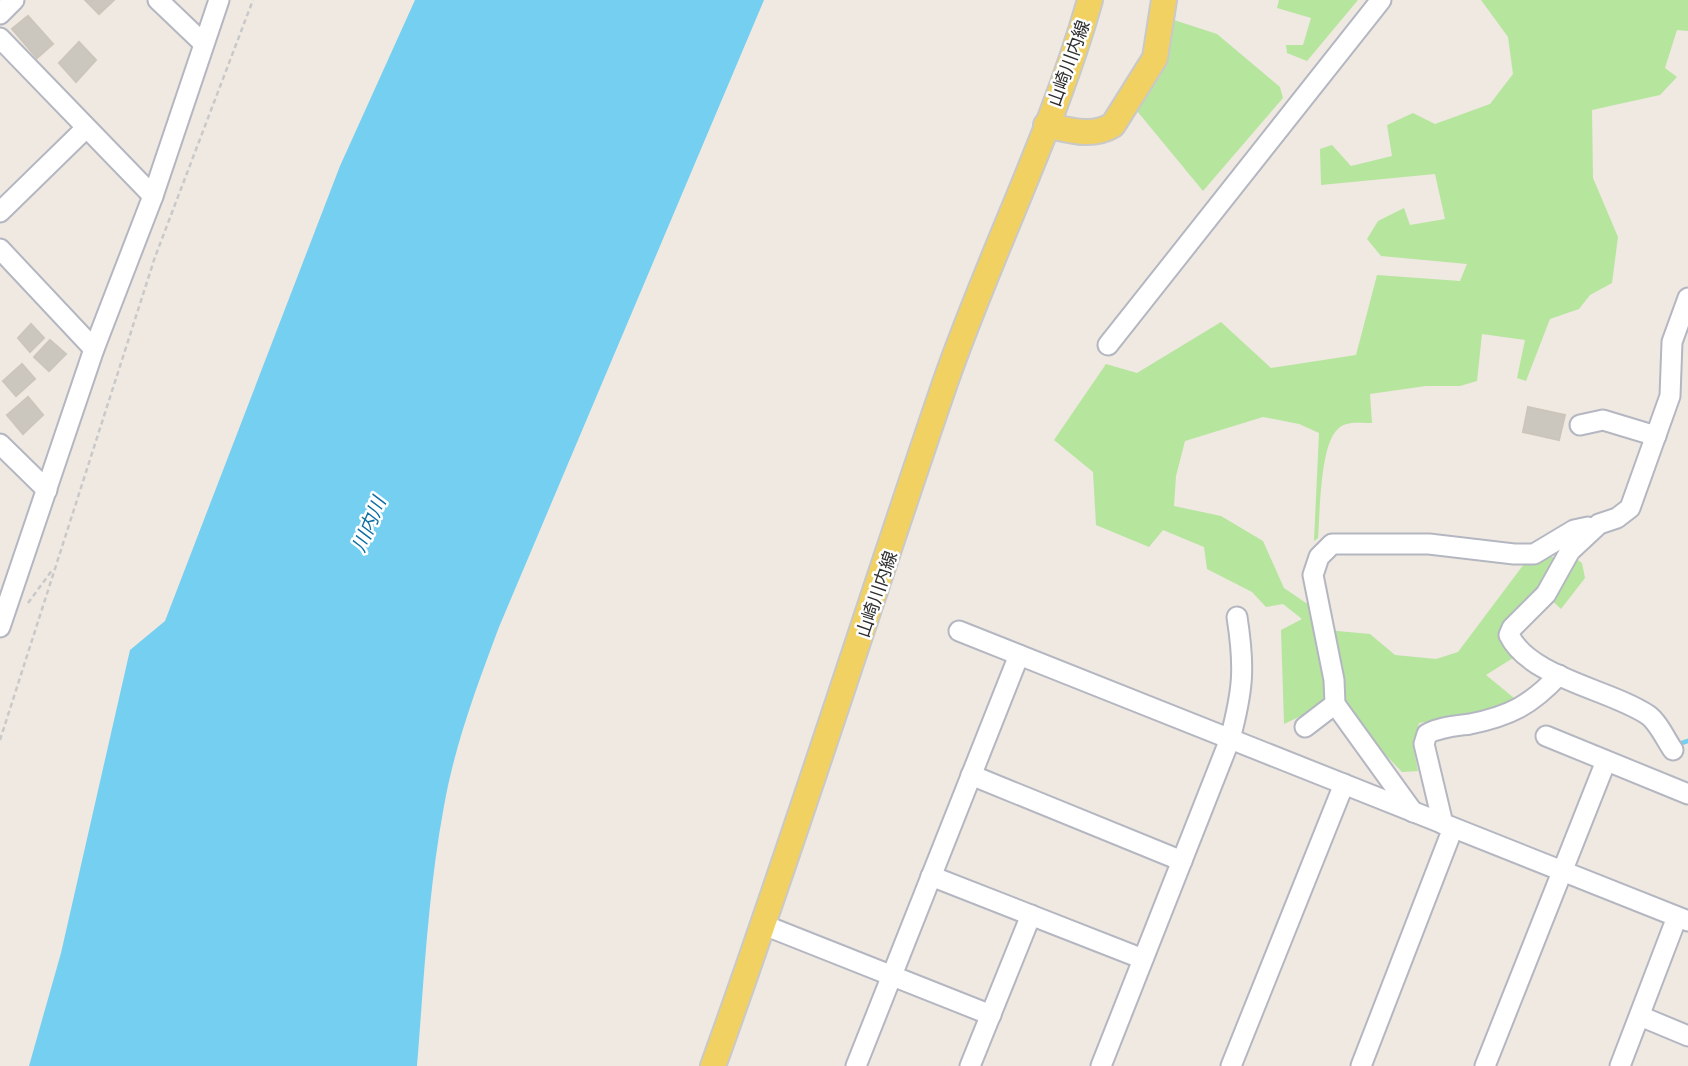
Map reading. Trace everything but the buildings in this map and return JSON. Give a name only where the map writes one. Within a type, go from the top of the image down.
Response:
[{"type":"main road","name":"山崎川内線","points":[[713,1066],[764,925],[946,381],[1046,125],[1090,0]]},
{"type":"main road","name":"山崎川内線","points":[[1046,125],[1082,133],[1103,132],[1114,125],[1155,58],[1164,0]]},
{"type":"street","points":[[0,14],[14,0]]},
{"type":"street","points":[[158,0],[203,43]]},
{"type":"street","points":[[0,626],[94,349],[153,196],[219,0]]},
{"type":"street","points":[[1108,345],[1381,0]]},
{"type":"street","points":[[0,38],[85,129],[153,196]]},
{"type":"street","points":[[0,212],[85,129]]},
{"type":"street","points":[[0,249],[94,349]]},
{"type":"street","points":[[1414,812],[1335,704],[1334,680],[1313,575],[1318,557],[1332,544],[1429,544],[1534,554],[1574,530],[1617,518],[1630,508],[1670,396],[1672,342],[1688,298]]},
{"type":"street","points":[[1580,425],[1604,420],[1656,436]]},
{"type":"street","points":[[0,444],[47,490]]},
{"type":"street","points":[[1599,524],[1570,551],[1551,588],[1512,628],[1509,635],[1523,654],[1559,675],[1603,691],[1650,716],[1673,750]]},
{"type":"street","points":[[1101,1066],[1230,739],[1242,695],[1243,673],[1237,617]]},
{"type":"street","points":[[959,631],[1682,919],[1620,1066]]},
{"type":"street","points":[[856,1066],[1018,655]]},
{"type":"street","points":[[1361,1066],[1448,826],[1424,744],[1427,734],[1491,720],[1518,710],[1537,699],[1559,675]]},
{"type":"street","points":[[1305,727],[1335,704]]},
{"type":"street","points":[[1546,736],[1688,794]]},
{"type":"street","points":[[1485,1066],[1606,761]]},
{"type":"street","points":[[971,775],[1182,861]]},
{"type":"street","points":[[1231,1066],[1343,785]]},
{"type":"street","points":[[931,876],[1143,959]]},
{"type":"street","points":[[970,1066],[1031,915]]},
{"type":"street","points":[[764,925],[990,1015]]},
{"type":"street","points":[[1640,1016],[1688,1036]]},
{"type":"path","points":[[0,740],[49,597],[73,506],[155,257],[253,0]]},
{"type":"green space","points":[[1279,0],[1358,0],[1307,61],[1287,53],[1286,45],[1303,45],[1311,18],[1277,8]]},
{"type":"green space","points":[[1481,0],[1688,0],[1688,31],[1677,30],[1665,68],[1677,77],[1660,95],[1592,110],[1593,178],[1618,237],[1612,283],[1590,295],[1579,309],[1550,319],[1526,381],[1517,378],[1525,340],[1482,334],[1477,381],[1460,386],[1426,386],[1370,394],[1372,423],[1343,425],[1331,440],[1324,466],[1318,538],[1314,541],[1319,433],[1299,424],[1263,417],[1185,441],[1176,476],[1174,506],[1221,516],[1263,541],[1284,588],[1309,605],[1316,629],[1370,634],[1395,655],[1436,659],[1458,652],[1524,564],[1551,557],[1575,558],[1582,563],[1585,578],[1561,609],[1542,591],[1503,627],[1502,643],[1513,658],[1486,675],[1519,702],[1502,709],[1419,723],[1413,746],[1418,771],[1402,772],[1375,744],[1343,696],[1284,724],[1281,630],[1302,619],[1283,604],[1266,607],[1252,592],[1207,569],[1204,547],[1163,530],[1149,547],[1096,525],[1093,472],[1054,440],[1106,364],[1137,373],[1221,322],[1271,368],[1356,355],[1377,275],[1460,281],[1467,264],[1381,256],[1367,239],[1378,221],[1404,208],[1410,225],[1445,219],[1435,174],[1321,185],[1320,149],[1332,145],[1351,166],[1392,156],[1387,125],[1413,113],[1435,124],[1490,104],[1513,74],[1508,37]]},
{"type":"green space","points":[[1174,20],[1217,34],[1280,87],[1283,98],[1203,191],[1137,111],[1163,61]]},
{"type":"water","name":"川内川","points":[[415,0],[764,0],[499,627],[467,715],[449,783],[434,871],[417,1066],[29,1066],[61,953],[130,650],[165,621],[340,166]]},
{"type":"waterway","points":[[1679,744],[1688,741]]}]
